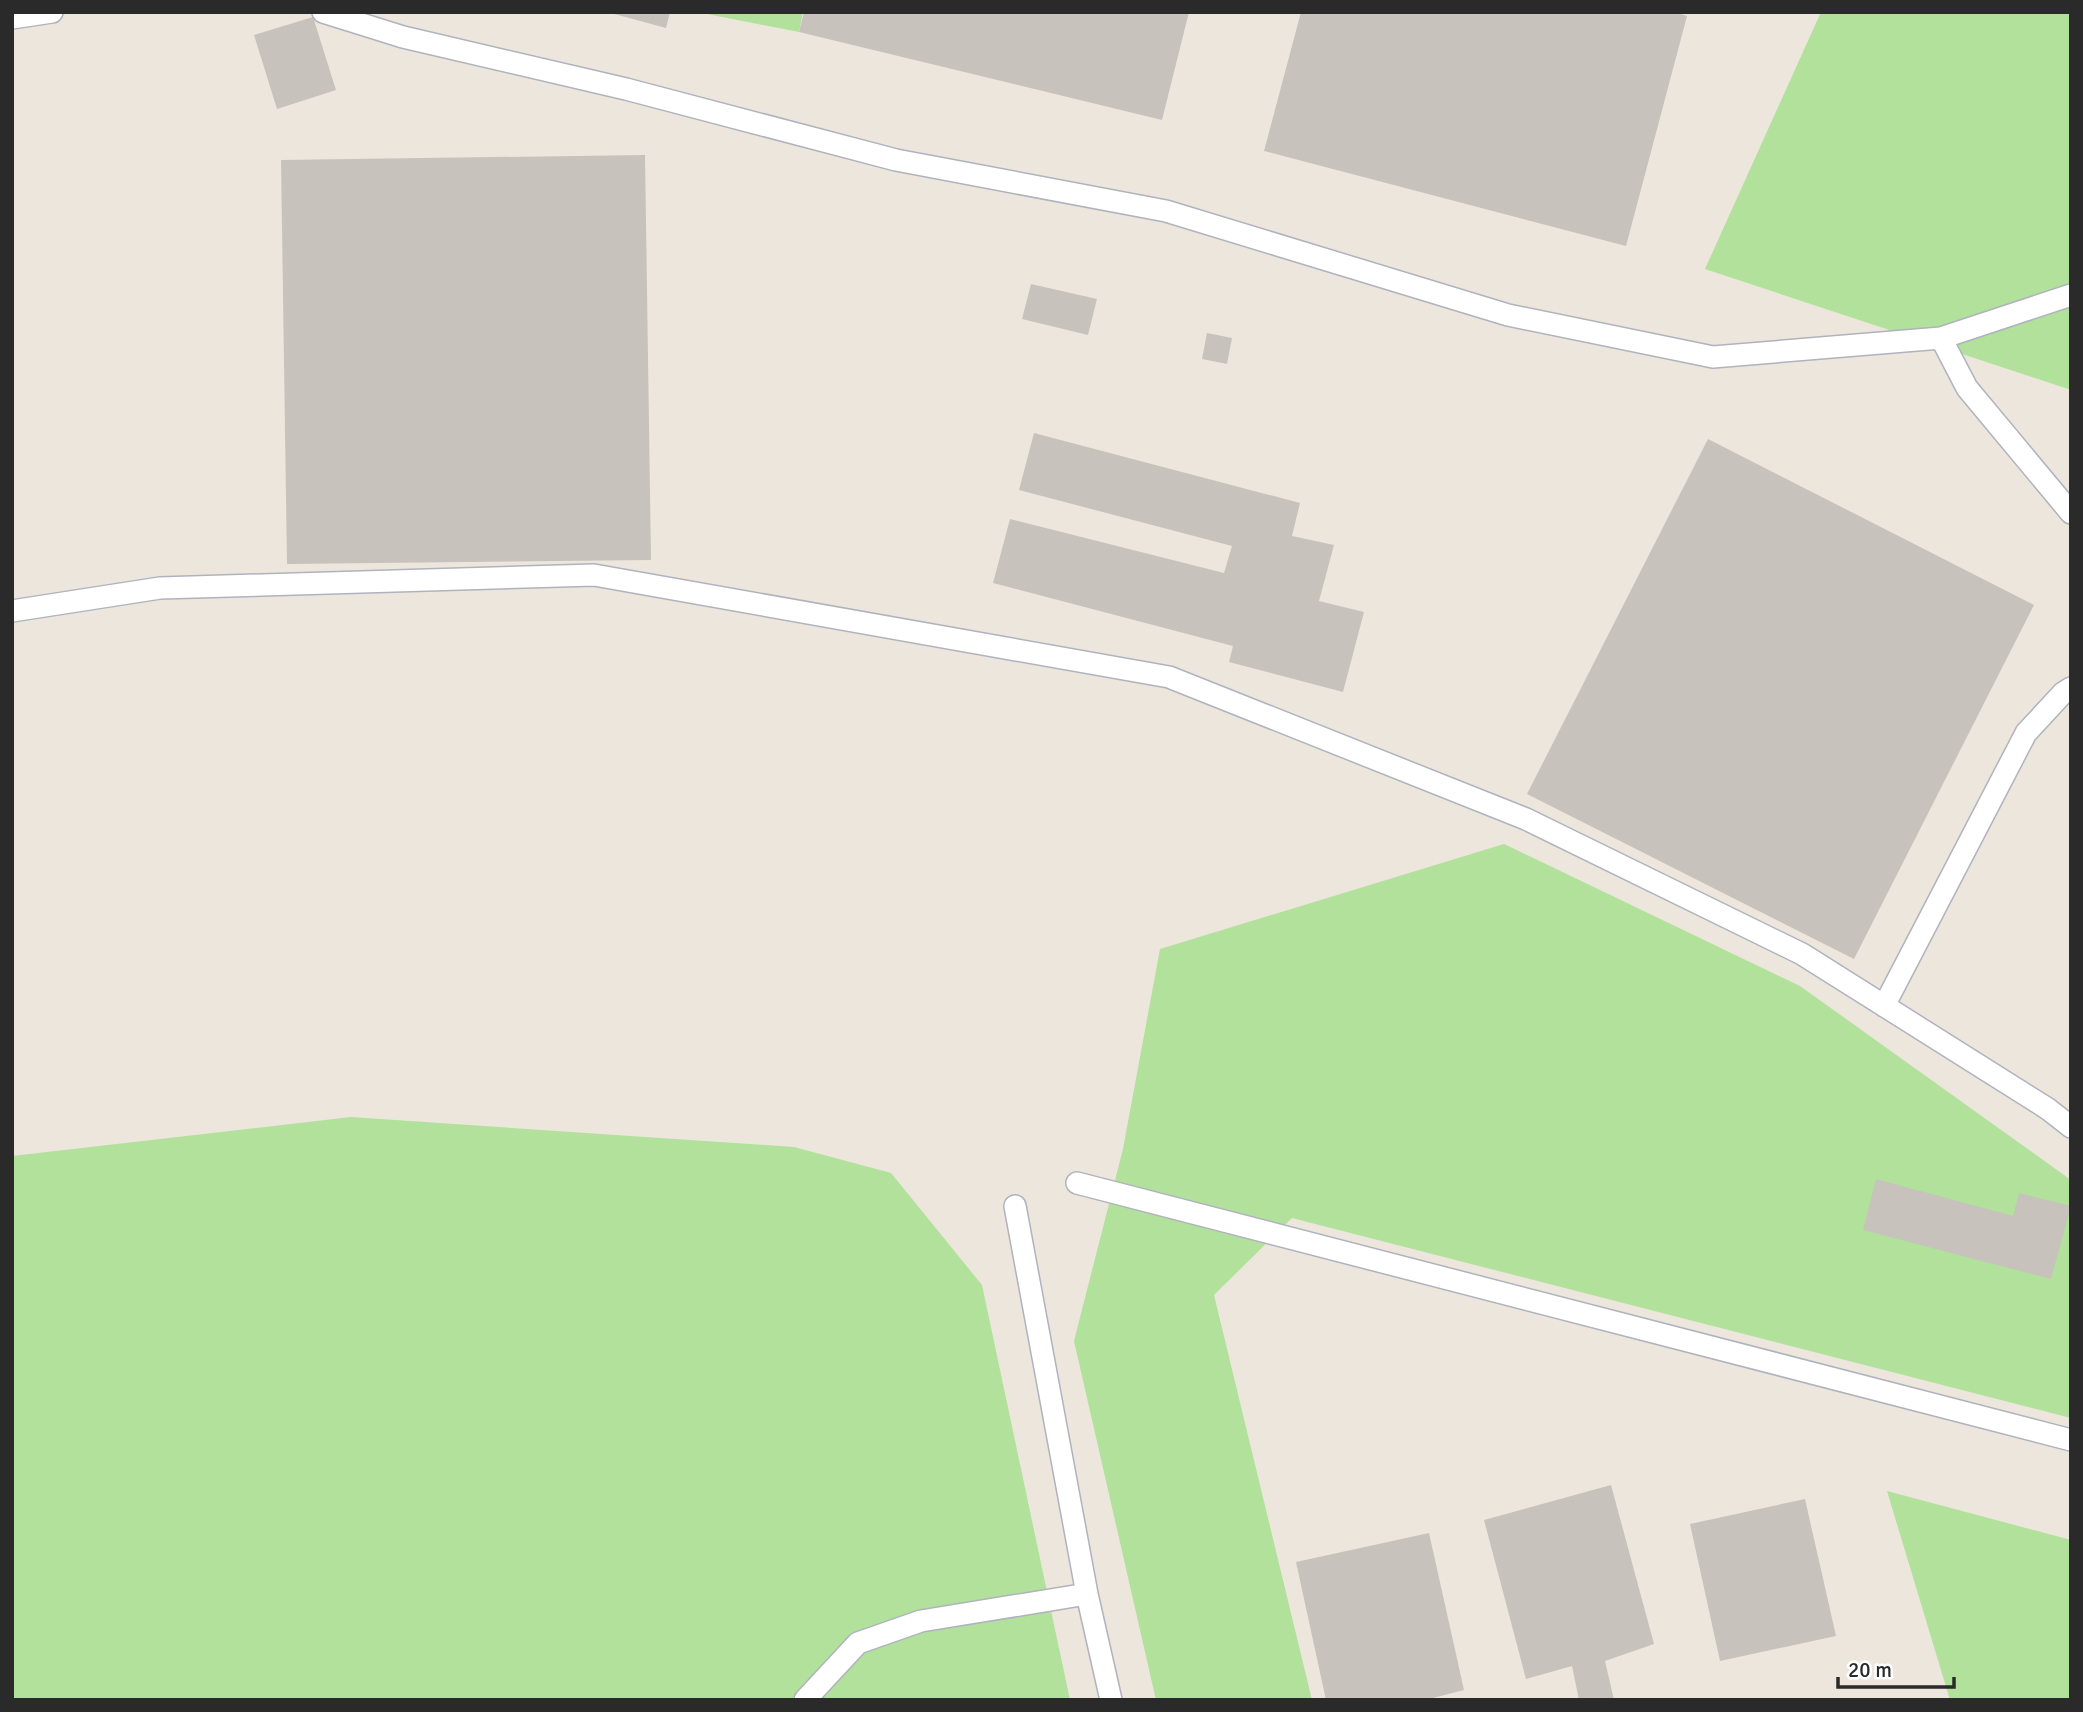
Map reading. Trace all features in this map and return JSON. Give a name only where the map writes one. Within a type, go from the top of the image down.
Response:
[{"type":"lane","points":[[12,18],[52,12]]},
{"type":"lane","points":[[323,12],[403,37],[626,89],[896,160],[1166,211],[1508,315],[1713,357],[1941,338],[2071,295]]},
{"type":"lane","points":[[1941,338],[1967,388],[2071,513]]},
{"type":"lane","points":[[12,611],[160,588],[594,575],[1169,677],[1526,819],[1802,954],[2048,1109],[2071,1128]]},
{"type":"lane","points":[[1884,1006],[2026,733],[2063,692],[2071,688]]},
{"type":"lane","points":[[1077,1183],[2071,1440]]},
{"type":"lane","points":[[1015,1206],[1087,1594],[1111,1700]]},
{"type":"lane","points":[[806,1700],[858,1643],[921,1622],[1087,1594]]},
{"type":"green space","points":[[697,12],[803,12],[799,32]]},
{"type":"green space","points":[[1821,12],[2071,12],[2071,390],[1705,269]]},
{"type":"green space","points":[[1504,844],[1800,986],[2071,1180],[2071,1418],[1292,1218],[1214,1295],[1312,1700],[1156,1700],[1074,1341],[1123,1149],[1160,949]]},
{"type":"green space","points":[[351,1117],[794,1147],[891,1173],[982,1285],[1070,1700],[12,1700],[12,1156]]},
{"type":"green space","points":[[1887,1491],[2071,1540],[2071,1700],[1950,1700]]},
{"type":"building","points":[[607,12],[670,12],[666,28]]},
{"type":"building","points":[[804,12],[1189,12],[1162,120],[799,32]]},
{"type":"building","points":[[1301,12],[1674,12],[1687,16],[1626,246],[1264,151]]},
{"type":"building","points":[[313,17],[336,90],[277,109],[254,35]]},
{"type":"building","points":[[645,155],[651,560],[287,564],[281,160]]},
{"type":"building","points":[[1031,284],[1097,299],[1088,335],[1022,319]]},
{"type":"building","points":[[1207,333],[1232,338],[1227,364],[1202,359]]},
{"type":"building","points":[[1034,433],[1300,503],[1292,536],[1334,545],[1319,601],[1364,612],[1343,692],[1229,662],[1233,646],[993,583],[1010,519],[1224,573],[1232,546],[1019,490]]},
{"type":"building","points":[[1708,439],[2034,605],[1854,959],[1527,794]]},
{"type":"building","points":[[1876,1179],[2013,1216],[2019,1193],[2071,1206],[2051,1279],[1863,1230]]},
{"type":"building","points":[[1611,1485],[1654,1644],[1605,1661],[1614,1700],[1579,1700],[1572,1666],[1526,1679],[1484,1520]]},
{"type":"building","points":[[1805,1499],[1836,1636],[1720,1661],[1690,1524]]},
{"type":"building","points":[[1429,1533],[1464,1690],[1425,1700],[1326,1700],[1296,1562]]}]
